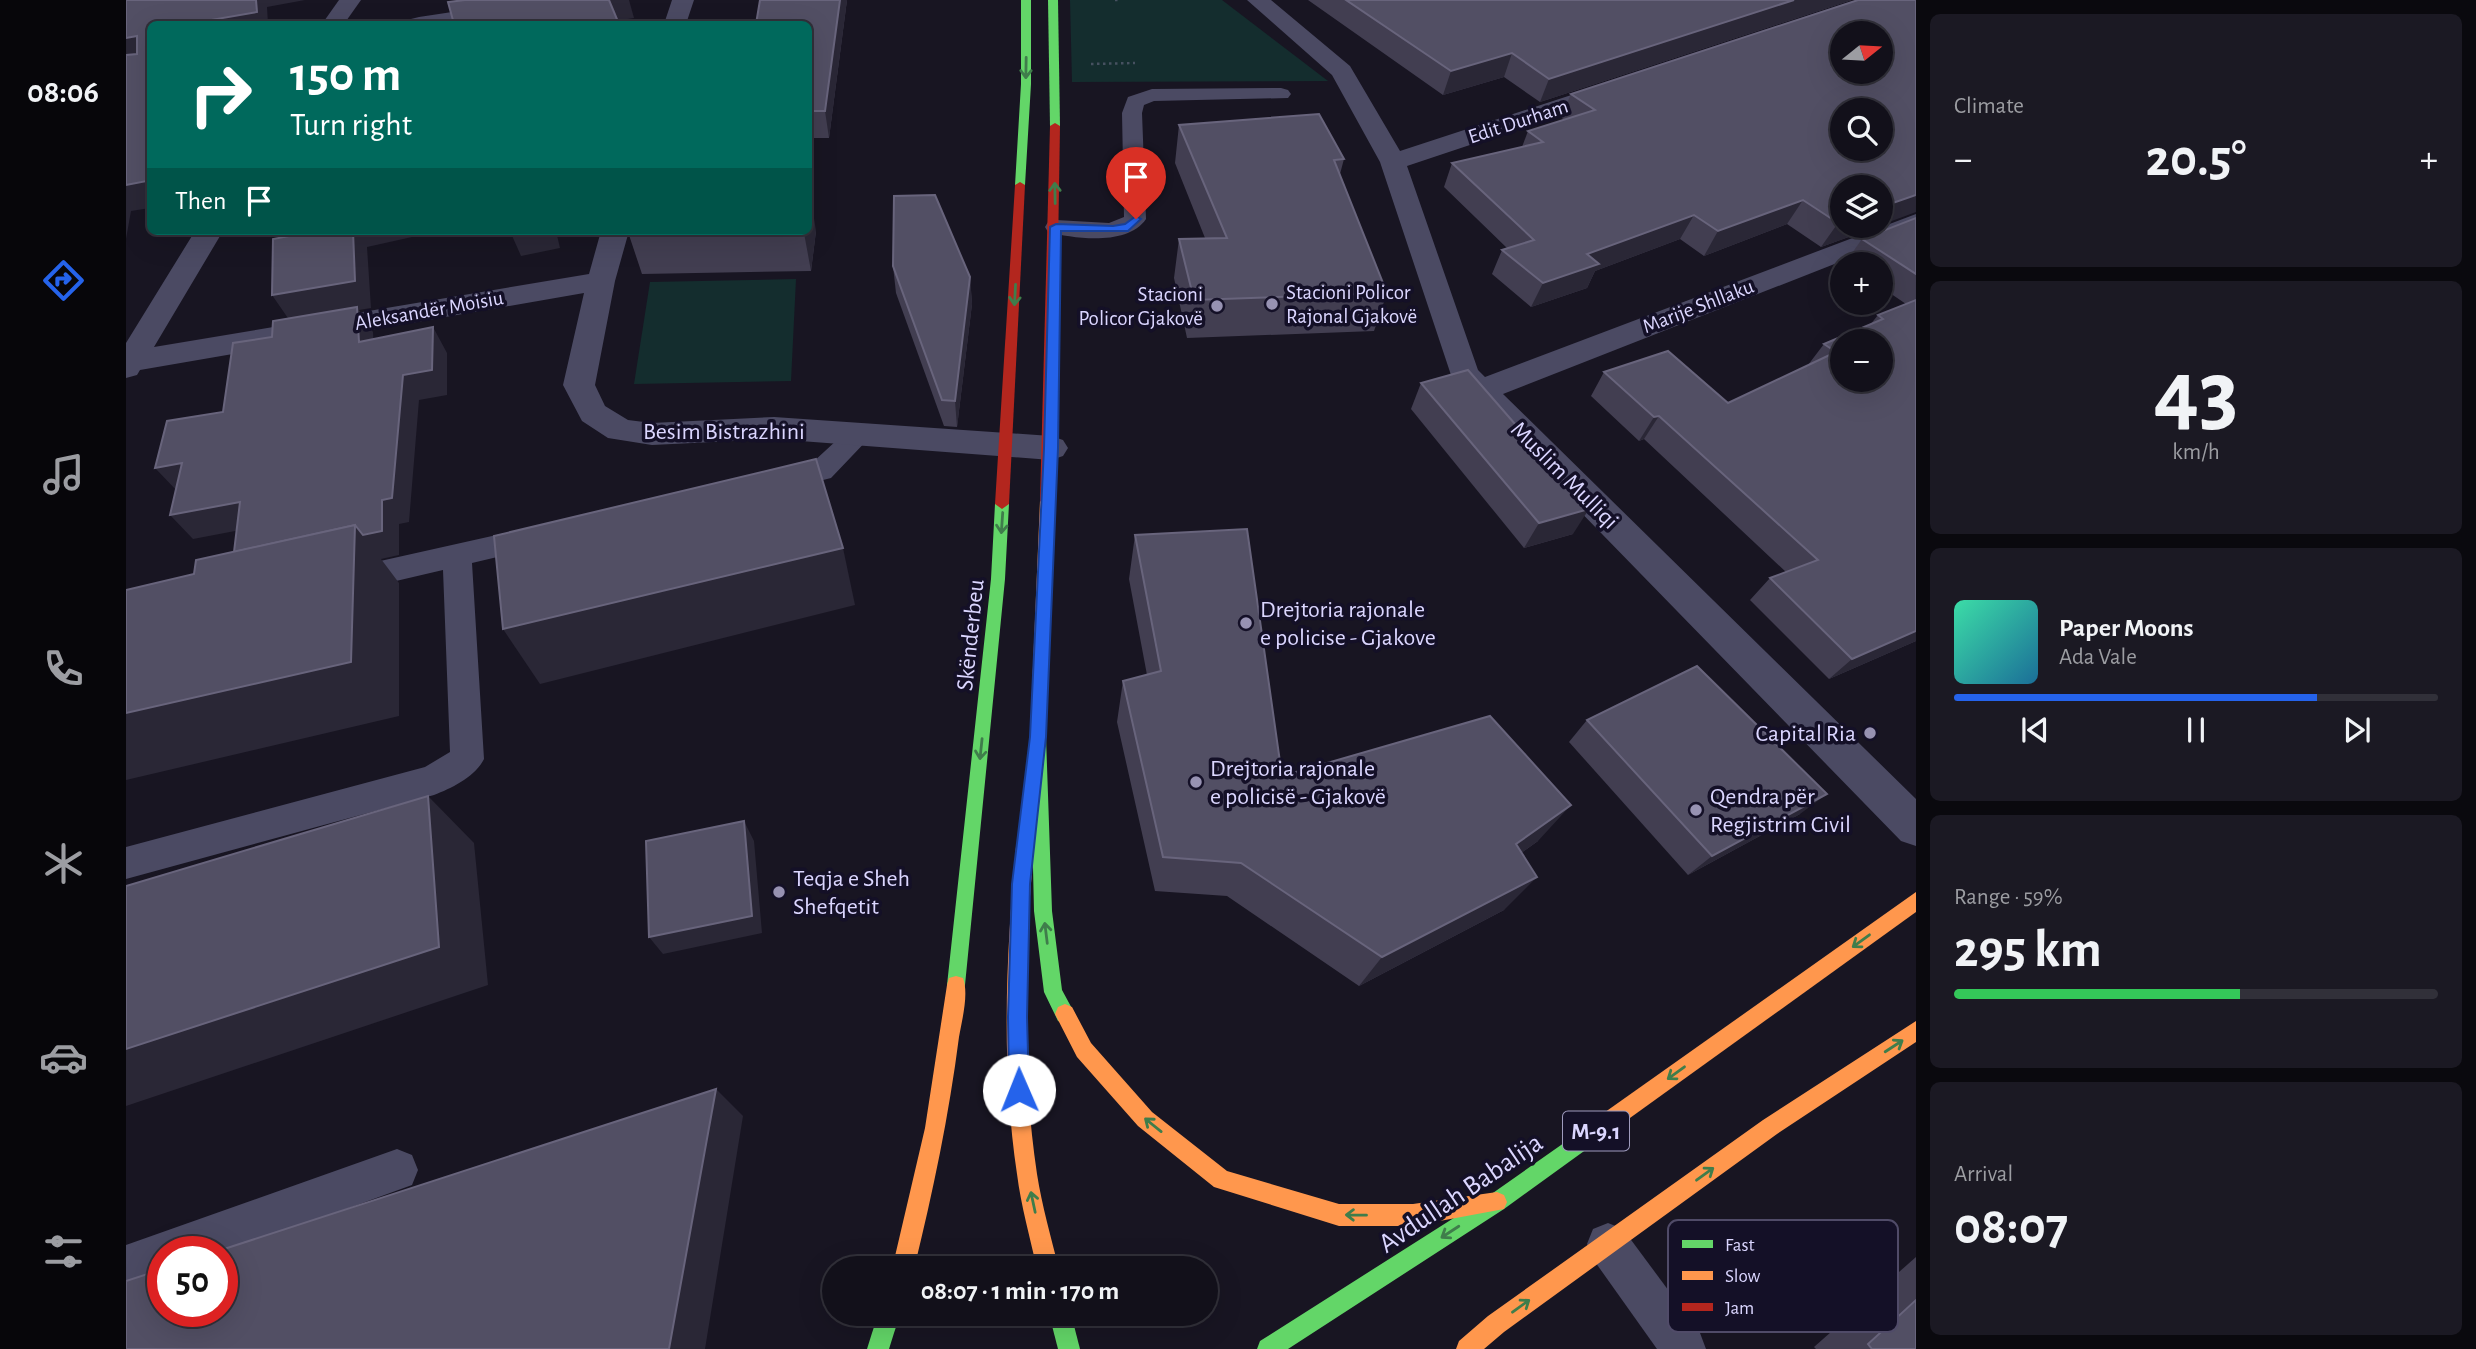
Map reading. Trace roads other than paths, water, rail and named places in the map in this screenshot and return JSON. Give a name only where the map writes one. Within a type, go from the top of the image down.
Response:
[{"type":"main road","name":"Skënderbeu","points":[[906,1256],[927,1173],[950,1041],[997,592],[1008,447],[1026,84],[1026,0]]},
{"type":"main road","points":[[1045,1256],[1028,1176],[1019,1090],[1018,1041],[1021,884],[1038,737],[1051,448],[1056,227],[1053,0]]},
{"type":"main road","points":[[1038,737],[1043,911],[1053,992],[1084,1050],[1145,1119],[1222,1180],[1339,1214],[1413,1215],[1497,1202]]},
{"type":"main road","name":"Avdullah Babalija","points":[[1268,1349],[1497,1202],[1916,901]]},
{"type":"main road","points":[[1467,1349],[1496,1324],[1770,1127],[1916,1031]]},
{"type":"main road","points":[[878,1349],[885,1326]]},
{"type":"main road","points":[[1063,1326],[1069,1349]]},
{"type":"street","points":[[335,21],[350,0]]},
{"type":"street","points":[[438,21],[574,0]]},
{"type":"street","points":[[677,21],[682,0]]},
{"type":"street","name":"Muslim Mulliqi","points":[[1272,2],[1342,71],[1393,162],[1464,374],[1916,827]]},
{"type":"street","name":"Edit Durham","points":[[1393,162],[1644,79]]},
{"type":"street","name":"Marije Shllaku","points":[[1481,390],[1916,222]]},
{"type":"street","points":[[128,364],[207,235]]},
{"type":"street","name":"Besim Bistrazhini","points":[[614,235],[601,281],[579,386],[593,413],[620,430],[652,434],[774,428],[1051,448]]},
{"type":"street","name":"Aleksandër Moisiu","points":[[128,364],[601,281]]},
{"type":"lane","points":[[1056,227],[1113,229],[1128,227],[1136,219],[1132,113],[1135,101],[1152,95],[1281,94]]},
{"type":"lane","points":[[753,486],[821,471],[859,435]]},
{"type":"lane","points":[[324,586],[565,530]]},
{"type":"lane","points":[[126,863],[435,780],[467,759],[457,555]]},
{"type":"lane","points":[[212,1236],[397,1170]]},
{"type":"lane","points":[[1608,1244],[1668,1327]]},
{"type":"lane","points":[[126,1267],[147,1260]]},
{"type":"lane","points":[[1672,1332],[1684,1349]]},
{"type":"place","name":"Stacioni Policor Rajonal Gjakovë","points":[[1272,304]]},
{"type":"place","name":"Stacioni Policor Gjakovë","points":[[1217,306]]},
{"type":"place","name":"Drejtoria rajonale e policise - Gjakove","points":[[1246,623]]},
{"type":"place","name":"Capital Ria","points":[[1870,733]]},
{"type":"place","name":"Drejtoria rajonale e policisë - Gjakovë","points":[[1196,782]]},
{"type":"place","name":"Qendra për Regjistrim Civil","points":[[1696,810]]},
{"type":"place","name":"Teqja e Sheh Shefqetit","points":[[779,892]]}]
